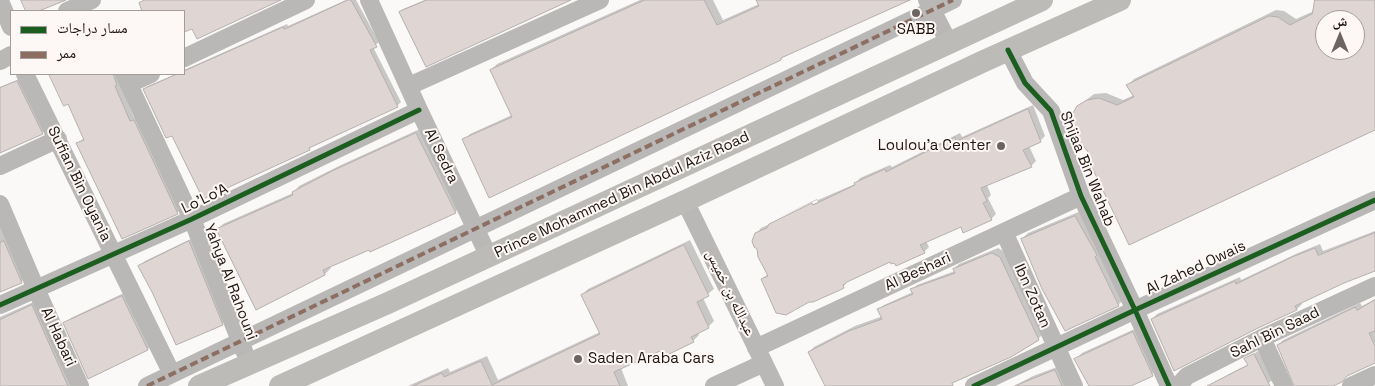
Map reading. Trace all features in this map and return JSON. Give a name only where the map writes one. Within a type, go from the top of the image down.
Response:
[{"type":"main road","name":"Prince Mohammed Bin Abdul Aziz Road","points":[[199,386],[489,257],[1042,0]]},
{"type":"main road","name":"Prince Mohammed Bin Abdul Aziz Road","points":[[280,386],[1120,0]]},
{"type":"main road","points":[[901,99],[925,77],[972,52],[976,47],[970,40],[959,44],[949,43]]},
{"type":"main road","points":[[338,360],[331,354],[332,342],[376,317],[388,303]]},
{"type":"street","points":[[185,58],[306,0]]},
{"type":"street","name":"Al Sedra","points":[[369,0],[489,257]]},
{"type":"street","points":[[409,86],[600,0]]},
{"type":"street","points":[[147,386],[477,228],[929,5],[952,0]]},
{"type":"street","points":[[0,1],[10,25]]},
{"type":"street","points":[[71,10],[92,4]]},
{"type":"street","points":[[929,5],[949,43]]},
{"type":"street","name":"Shijaa Bin Wahab","points":[[1008,50],[1025,83],[1051,111],[1080,196],[1169,386]]},
{"type":"street","name":"Sufian Bin Oyania","points":[[26,75],[172,374]]},
{"type":"street","points":[[126,79],[146,75]]},
{"type":"street","name":"Yahya Al Rahouni","points":[[126,79],[192,219],[239,342],[249,363]]},
{"type":"street","name":"Lo'Lo'A","points":[[0,305],[113,256],[419,110]]},
{"type":"street","points":[[0,166],[58,139]]},
{"type":"street","name":"Al Beshari","points":[[714,386],[760,355],[1004,232],[1080,196]]},
{"type":"street","name":"Al Zahed Owais","points":[[974,386],[1375,200]]},
{"type":"street","name":"عبدالله بن خميس","points":[[685,201],[775,386]]},
{"type":"street","name":"Al Habari","points":[[0,204],[80,386]]},
{"type":"street","name":"Ibn Zotan","points":[[1004,232],[1055,348],[1074,386]]},
{"type":"street","name":"Sahl Bin Saad","points":[[1186,383],[1262,338],[1375,286]]},
{"type":"street","points":[[1262,338],[1284,386]]},
{"type":"street","points":[[1352,386],[1375,375]]},
{"type":"building","points":[[21,0],[66,0],[41,10],[26,10]]},
{"type":"building","points":[[145,0],[281,0],[197,39],[192,29],[185,32],[185,10],[142,10],[139,3]]},
{"type":"building","points":[[351,0],[377,47],[370,50],[398,107],[203,199],[172,136],[166,138],[143,89],[175,75],[185,75],[185,71],[283,27],[284,29]]},
{"type":"building","points":[[427,0],[571,0],[426,67],[399,12]]},
{"type":"building","points":[[645,0],[704,0],[717,25],[759,6],[756,0],[910,0],[781,58],[781,60],[489,198],[462,139],[512,117],[490,70]]},
{"type":"building","points":[[1315,0],[1375,0],[1375,130],[1129,245],[1086,155],[1089,153],[1071,131],[1071,117],[1077,106],[1087,100],[1099,98],[1117,105],[1134,97],[1126,85],[1269,16],[1278,17],[1290,25],[1312,14]]},
{"type":"building","points":[[49,75],[113,75],[117,85],[115,86],[130,121],[134,120],[178,214],[122,239],[76,143],[84,140],[68,104],[64,106]]},
{"type":"building","points":[[17,81],[43,134],[0,153],[0,88]]},
{"type":"building","points":[[1028,109],[1041,142],[1023,150],[1032,167],[981,188],[987,201],[983,203],[992,220],[963,233],[961,227],[920,245],[925,253],[896,266],[890,262],[847,282],[843,285],[844,288],[809,302],[786,315],[776,313],[761,279],[768,276],[752,241],[755,233],[812,203],[813,205],[885,169],[886,172],[955,137],[956,141]]},
{"type":"building","points":[[416,133],[456,213],[370,252],[369,250],[323,270],[325,275],[256,310],[216,229],[293,195],[292,192],[332,171]]},
{"type":"building","points":[[1075,216],[1097,255],[1095,257],[1119,306],[1065,331],[1042,289],[1021,239]]},
{"type":"building","points":[[1375,233],[1375,271],[1295,306],[1297,310],[1174,371],[1151,319],[1235,281],[1236,284],[1315,248],[1318,255]]},
{"type":"building","points":[[4,241],[22,283],[0,292],[0,243]]},
{"type":"building","points":[[189,241],[223,325],[176,345],[138,266]]},
{"type":"building","points":[[684,245],[709,296],[697,302],[709,328],[691,337],[694,342],[663,357],[660,351],[614,372],[620,386],[413,386],[442,373],[444,377],[481,361],[492,385],[600,334],[581,295]]},
{"type":"building","points":[[992,253],[1000,257],[1039,340],[1011,357],[952,383],[953,386],[825,386],[808,352],[849,331],[882,319],[877,309],[913,294],[910,289],[955,273],[953,269]]},
{"type":"building","points":[[122,296],[148,350],[88,379],[63,323]]},
{"type":"building","points":[[1375,300],[1375,331],[1369,333],[1375,346],[1375,363],[1347,376],[1342,382],[1333,386],[1294,386],[1277,345],[1355,307],[1357,310]]},
{"type":"building","points":[[32,305],[68,386],[0,386],[0,320]]},
{"type":"building","points":[[1133,332],[1153,376],[1131,386],[1089,386],[1074,359]]},
{"type":"building","points":[[1254,354],[1270,386],[1207,386],[1248,365],[1244,359]]},
{"type":"building","points":[[1055,370],[1062,386],[1015,386]]},
{"type":"marked path","points":[[147,386],[953,0]]},
{"type":"cycle path","points":[[1008,50],[1025,83],[1051,111],[1081,196],[1169,386]]},
{"type":"cycle path","points":[[0,305],[192,219],[419,110]]},
{"type":"cycle path","points":[[974,386],[1375,200]]},
{"type":"place","name":"SABB","points":[[916,13]]},
{"type":"place","name":"Loulou'a Center","points":[[1001,146]]},
{"type":"place","name":"Saden Araba Cars","points":[[578,359]]}]
